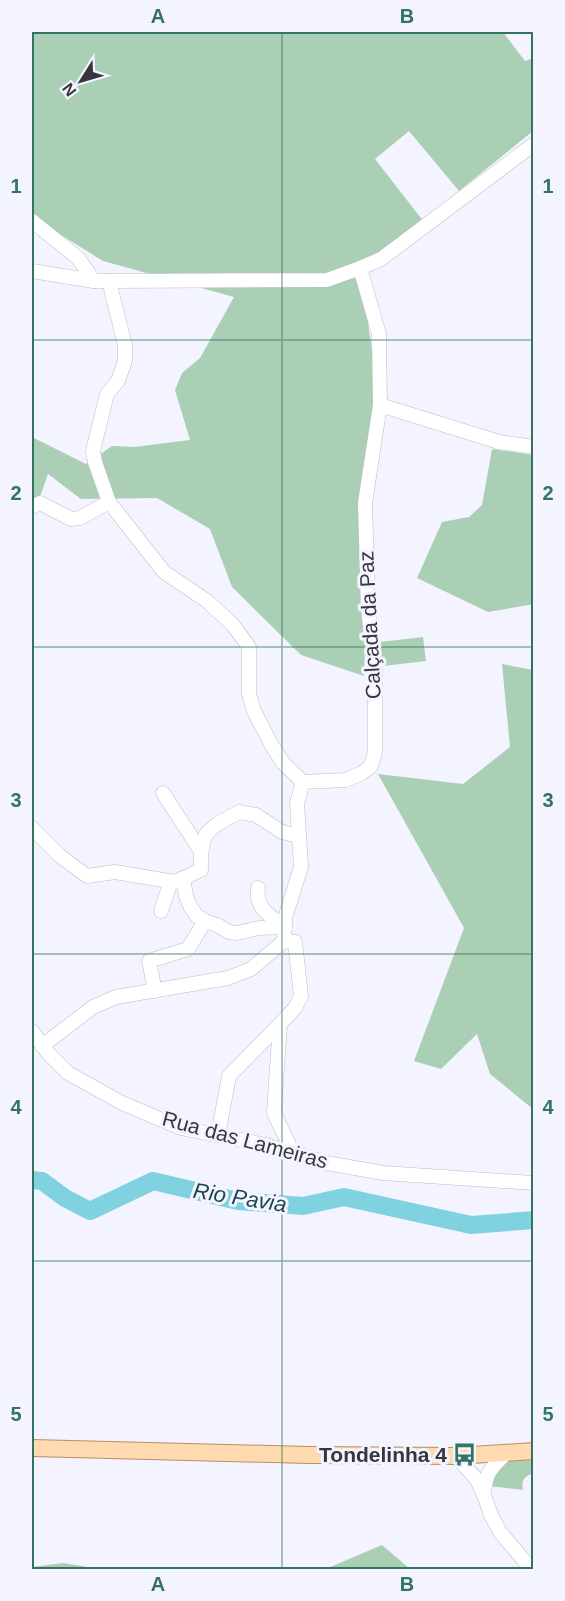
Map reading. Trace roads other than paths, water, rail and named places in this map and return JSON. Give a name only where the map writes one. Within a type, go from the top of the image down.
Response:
[{"type":"main road","points":[[32,1448],[456,1456],[534,1451]]},
{"type":"street","points":[[32,271],[94,281],[327,280],[381,259],[534,144]]},
{"type":"street","points":[[32,221],[78,258],[94,281]]},
{"type":"street","name":"Calçada da Paz","points":[[303,782],[346,780],[371,766],[375,752],[375,667],[368,609],[365,503],[380,405],[379,334],[360,268]]},
{"type":"street","points":[[42,1046],[93,1007],[116,998],[228,978],[251,969],[285,934],[285,918],[301,867],[297,803],[303,782],[283,763],[254,711],[249,694],[249,647],[233,625],[207,601],[164,572],[109,502],[95,462],[93,451],[107,394],[118,381],[125,361],[125,345],[109,281]]},
{"type":"street","points":[[380,405],[500,442],[534,447]]},
{"type":"street","points":[[32,507],[40,503],[71,519],[80,518],[109,502]]},
{"type":"street","points":[[163,792],[200,850]]},
{"type":"street","points":[[32,828],[60,856],[87,876],[115,872],[177,880],[201,870],[200,850],[206,834],[213,826],[239,812],[256,815],[282,832],[298,836]]},
{"type":"street","points":[[177,880],[190,906],[205,921],[229,932],[237,933],[259,928],[285,934]]},
{"type":"street","points":[[161,911],[177,880]]},
{"type":"street","points":[[218,1135],[229,1076],[295,1008],[301,996],[296,942],[285,934],[258,903],[258,888]]},
{"type":"street","points":[[154,991],[149,961],[188,949],[205,921]]},
{"type":"street","points":[[280,1024],[274,1112],[278,1125],[288,1139],[291,1152]]},
{"type":"street","name":"Rua das Lameiras","points":[[32,1031],[42,1046],[68,1073],[122,1103],[181,1128],[266,1145],[327,1163],[378,1172],[534,1182]]},
{"type":"street","points":[[484,1495],[486,1478],[490,1470],[506,1453]]},
{"type":"street","points":[[470,1472],[479,1455],[490,1470]]},
{"type":"street","points":[[456,1456],[477,1480],[500,1532],[532,1569]]},
{"type":"waterway","name":"Rio Pavia","points":[[32,1180],[42,1181],[65,1198],[90,1211],[153,1181],[238,1201],[303,1206],[344,1197],[471,1225],[534,1220]]},
{"type":"place","name":"Tondelinha 4","points":[[465,1455]]}]
